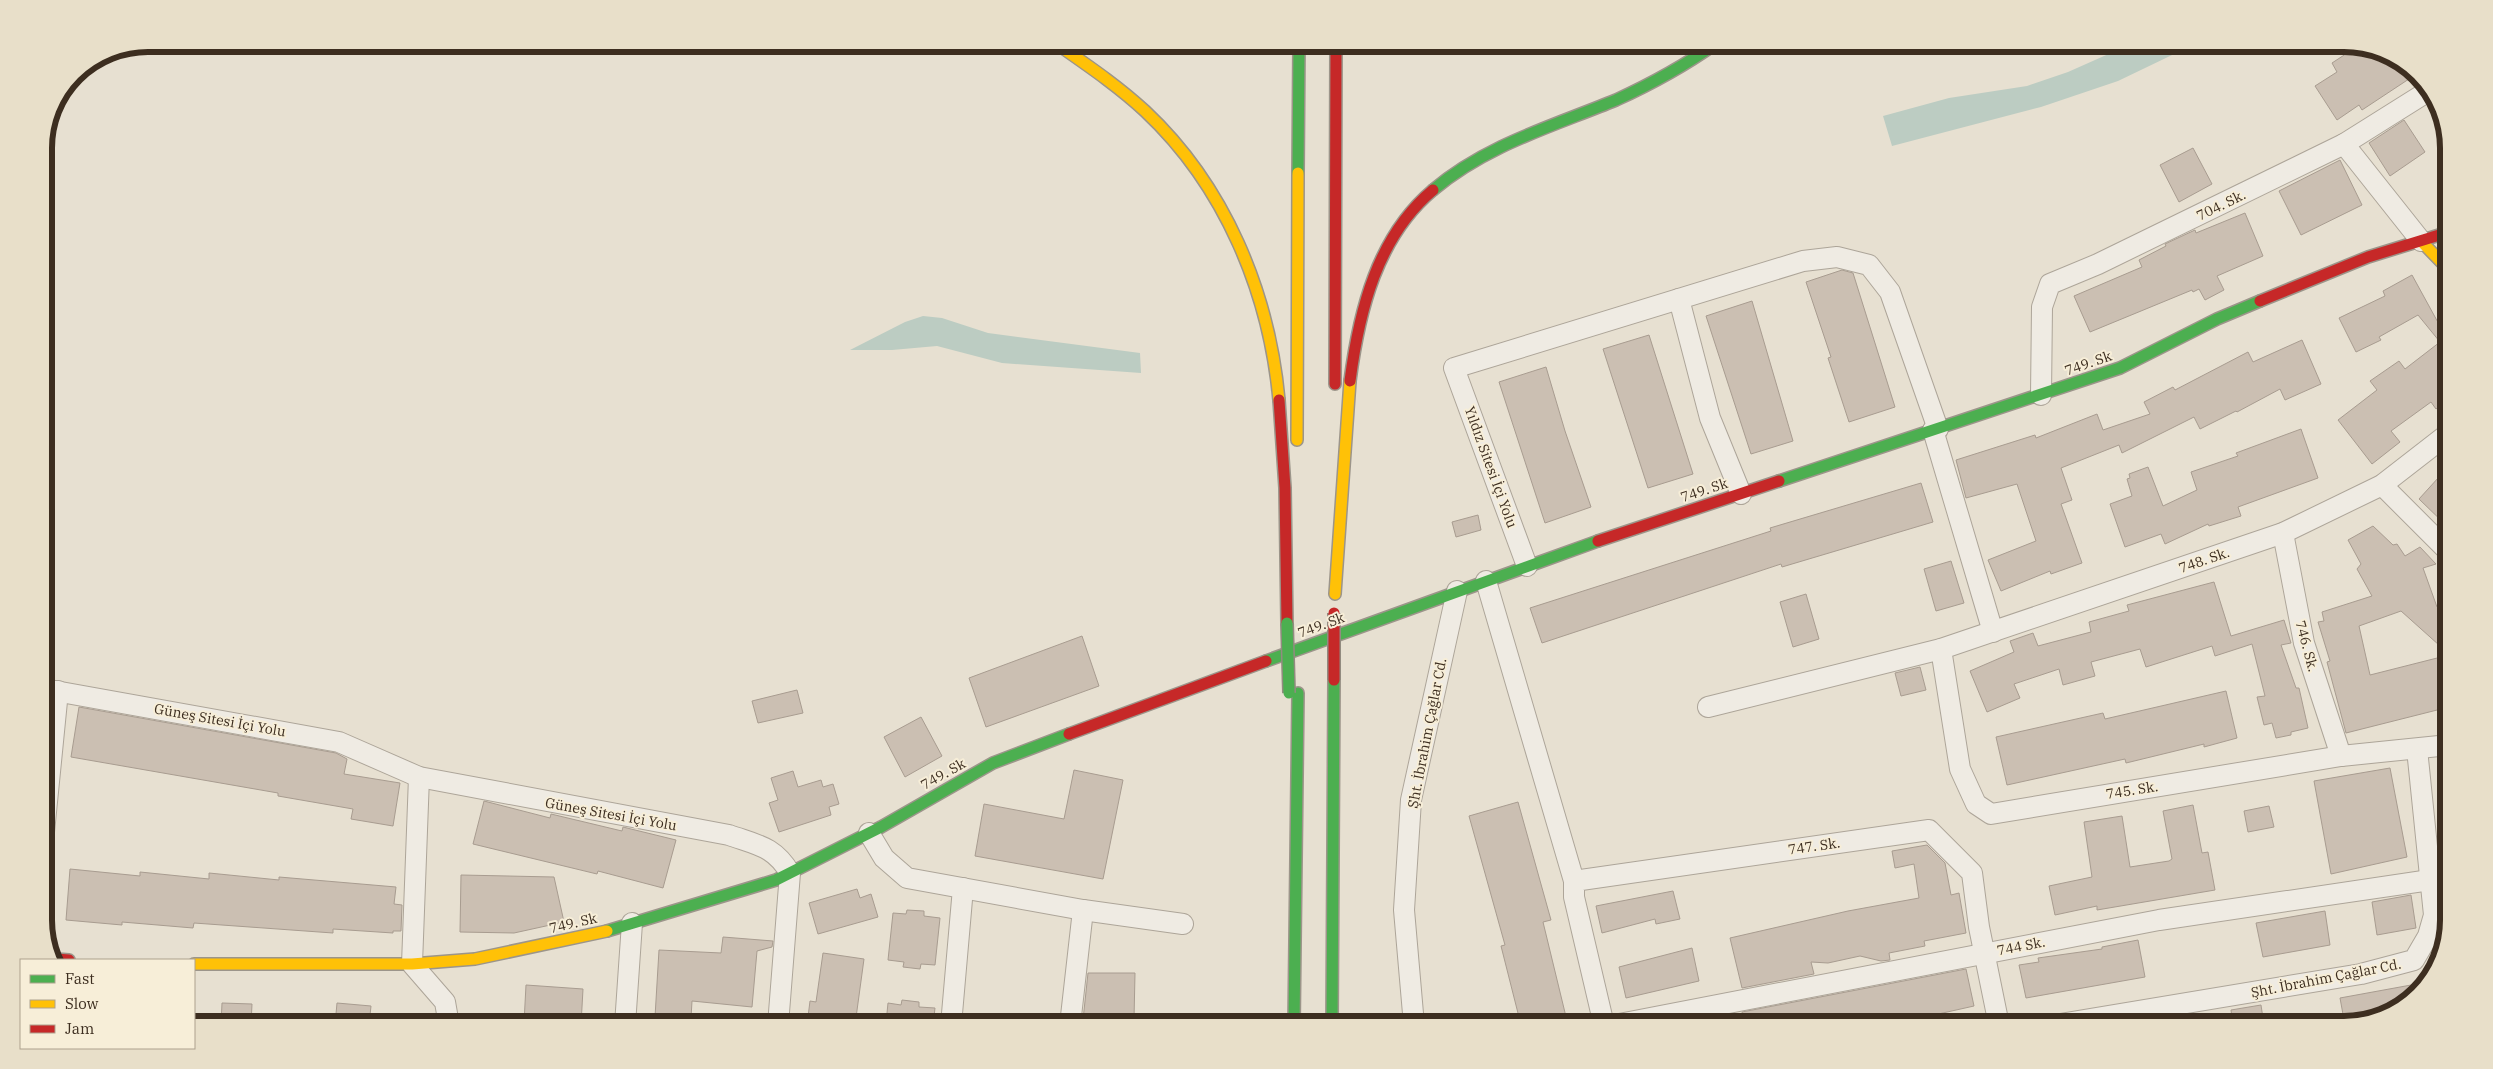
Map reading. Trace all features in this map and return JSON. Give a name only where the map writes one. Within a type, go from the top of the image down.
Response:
[{"type":"main road","points":[[1070,53],[1120,88],[1169,136],[1212,192],[1248,264],[1269,334],[1282,430],[1292,623],[1295,807],[1294,1016]]},
{"type":"main road","points":[[1297,453],[1299,53]]},
{"type":"main road","points":[[1335,398],[1336,53]]},
{"type":"main road","points":[[1334,594],[1347,413],[1355,343],[1370,285],[1392,237],[1420,201],[1454,171],[1507,144],[1637,90],[1691,63],[1704,53]]},
{"type":"main road","name":"749. Sk","points":[[195,964],[412,964],[476,959],[598,934],[776,880],[869,833],[993,763],[1528,566],[2120,368],[2217,319],[2368,257],[2440,235]]},
{"type":"main road","points":[[2421,241],[2440,261]]},
{"type":"main road","points":[[1332,1016],[1335,417]]},
{"type":"main road","points":[[1292,623],[1297,503]]},
{"type":"street","name":"704. Sk.","points":[[2041,395],[2042,307],[2050,284],[2098,264],[2344,144],[2424,94]]},
{"type":"street","points":[[2344,144],[2421,241]]},
{"type":"street","points":[[1741,494],[1710,418],[1680,299],[1802,261],[1837,257],[1868,265],[1890,292],[1935,430],[1993,632]]},
{"type":"street","name":"Yıldız Sitesi İçi Yolu","points":[[1528,566],[1454,368],[1680,299]]},
{"type":"street","name":"748. Sk.","points":[[1708,707],[1941,649],[2283,532],[2382,485],[2440,440]]},
{"type":"street","points":[[2382,485],[2440,543]]},
{"type":"street","name":"746. Sk.","points":[[2283,532],[2304,643],[2341,756]]},
{"type":"street","points":[[1486,581],[1574,889],[1602,1016]]},
{"type":"street","name":"Şht. İbrahim Çağlar Cd.","points":[[1413,1016],[1404,910],[1411,800],[1457,591]]},
{"type":"street","name":"745. Sk.","points":[[1941,649],[1960,769],[1976,804],[1991,814],[2341,756],[2440,746]]},
{"type":"street","name":"Güneş Sitesi İçi Yolu","points":[[53,690],[339,742],[419,777],[729,835],[766,848],[781,857],[790,873]]},
{"type":"street","name":"Şht. İbrahim Çağlar Cd.","points":[[2107,1016],[2351,975],[2414,960],[2428,936],[2434,915],[2417,749]]},
{"type":"street","points":[[419,777],[412,964],[446,1002],[447,1016]]},
{"type":"street","name":"747. Sk.","points":[[1574,889],[1929,830],[1972,873],[1984,953]]},
{"type":"street","points":[[869,833],[884,858],[908,878],[1083,910],[1183,924]]},
{"type":"street","points":[[779,1016],[790,873]]},
{"type":"street","name":"744 Sk.","points":[[1660,1016],[2159,920],[2430,880]]},
{"type":"street","points":[[952,1016],[963,888]]},
{"type":"street","points":[[1071,1016],[1083,910]]},
{"type":"street","points":[[626,1016],[632,923]]},
{"type":"street","points":[[1984,953],[1997,1016]]},
{"type":"shaded area","points":[[2111,53],[2176,53],[2118,81],[2041,107],[1892,146],[1883,116],[1949,98],[2027,86],[2068,72]]},
{"type":"shaded area","points":[[923,316],[942,318],[988,333],[1140,353],[1141,373],[1002,363],[937,346],[892,350],[850,350],[905,322]]},
{"type":"building","points":[[2347,53],[2363,54],[2392,65],[2410,79],[2362,110],[2359,105],[2337,120],[2315,86],[2337,72],[2332,63]]},
{"type":"building","points":[[2404,120],[2425,152],[2390,176],[2369,143]]},
{"type":"building","points":[[2193,148],[2212,184],[2179,202],[2160,165]]},
{"type":"building","points":[[2340,160],[2362,205],[2301,235],[2279,191]]},
{"type":"building","points":[[2245,213],[2263,256],[2217,276],[2224,290],[2205,300],[2199,289],[2193,292],[2192,290],[2090,332],[2074,296],[2142,267],[2139,260],[2166,246],[2165,244],[2195,230],[2196,233]]},
{"type":"building","points":[[1842,270],[1853,273],[1895,407],[1849,422],[1828,358],[1831,357],[1806,282]]},
{"type":"building","points":[[2412,275],[2440,326],[2440,342],[2418,315],[2379,337],[2381,340],[2356,352],[2339,318],[2385,296],[2383,291]]},
{"type":"building","points":[[1752,301],[1793,441],[1751,454],[1706,316]]},
{"type":"building","points":[[1649,335],[1693,474],[1648,488],[1603,349]]},
{"type":"building","points":[[2302,340],[2321,384],[2285,400],[2280,389],[2200,429],[2194,417],[2122,453],[2119,445],[2061,468],[2072,500],[2061,504],[2082,563],[2051,574],[2050,571],[2001,591],[1988,560],[2036,541],[2017,484],[1966,498],[1956,460],[2035,435],[2036,438],[2097,414],[2103,430],[2150,414],[2144,402],[2173,387],[2175,390],[2248,352],[2253,362]]},
{"type":"building","points":[[2440,342],[2440,406],[2436,409],[2431,402],[2391,431],[2400,442],[2372,464],[2338,420],[2377,390],[2370,381],[2399,361],[2405,369]]},
{"type":"building","points":[[1546,367],[1591,507],[1545,523],[1499,382]]},
{"type":"building","points":[[2301,429],[2318,478],[2238,507],[2241,516],[2209,526],[2208,524],[2165,544],[2161,534],[2125,547],[2110,504],[2132,496],[2127,479],[2130,478],[2129,474],[2148,467],[2163,506],[2197,490],[2191,472],[2238,456],[2236,453]]},
{"type":"building","points":[[2440,476],[2440,519],[2419,499]]},
{"type":"building","points":[[1921,483],[1933,522],[1782,567],[1781,564],[1542,643],[1530,608],[1771,531],[1770,528]]},
{"type":"building","points":[[1478,515],[1481,530],[1456,537],[1452,522]]},
{"type":"building","points":[[2373,526],[2393,545],[2397,544],[2405,556],[2420,547],[2436,564],[2423,568],[2437,607],[2440,606],[2440,646],[2401,611],[2359,626],[2370,675],[2440,657],[2440,709],[2346,733],[2327,662],[2330,661],[2318,622],[2324,621],[2322,612],[2372,596],[2357,569],[2361,564],[2348,540]]},
{"type":"building","points":[[1951,561],[1964,603],[1936,611],[1924,569]]},
{"type":"building","points":[[2214,582],[2231,636],[2284,620],[2291,643],[2281,645],[2296,688],[2299,688],[2308,728],[2291,732],[2291,735],[2276,738],[2272,723],[2264,725],[2257,697],[2265,696],[2252,644],[2215,656],[2212,646],[2146,667],[2140,649],[2091,662],[2095,676],[2063,685],[2059,669],[2014,684],[2020,698],[1987,712],[1970,671],[2014,652],[2010,641],[2033,633],[2038,646],[2091,632],[2089,622],[2129,611],[2127,605]]},
{"type":"building","points":[[1806,594],[1819,639],[1793,647],[1780,602]]},
{"type":"building","points":[[1082,636],[1099,686],[986,727],[969,678]]},
{"type":"building","points":[[1920,667],[1926,690],[1901,696],[1895,673]]},
{"type":"building","points":[[797,690],[803,713],[758,723],[752,701]]},
{"type":"building","points":[[2226,691],[2237,738],[2204,747],[2204,744],[2126,763],[2125,759],[2007,785],[1996,737],[2103,713],[2105,719]]},
{"type":"building","points":[[79,707],[336,753],[347,759],[344,774],[400,783],[393,826],[351,819],[353,809],[278,796],[278,793],[71,757]]},
{"type":"building","points":[[921,717],[942,756],[905,777],[884,737]]},
{"type":"building","points":[[2390,768],[2407,857],[2331,874],[2314,781]]},
{"type":"building","points":[[1074,770],[1123,780],[1103,879],[975,856],[984,804],[1064,819]]},
{"type":"building","points":[[793,771],[798,787],[821,780],[823,787],[833,784],[839,804],[829,807],[831,815],[779,832],[769,803],[778,800],[771,778]]},
{"type":"building","points":[[484,801],[550,818],[551,814],[622,831],[623,827],[676,840],[663,888],[598,871],[597,874],[473,844]]},
{"type":"building","points":[[1518,802],[1551,920],[1543,922],[1566,1016],[1519,1016],[1501,946],[1505,945],[1469,816]]},
{"type":"building","points":[[2193,805],[2202,853],[2208,852],[2215,890],[2097,910],[2097,906],[2055,915],[2049,886],[2092,877],[2084,822],[2122,816],[2130,867],[2169,861],[2172,859],[2163,811]]},
{"type":"building","points":[[2269,806],[2274,827],[2248,832],[2244,811]]},
{"type":"building","points":[[1927,845],[1945,863],[1951,895],[1959,893],[1966,933],[1924,941],[1925,946],[1889,953],[1890,960],[1881,961],[1860,956],[1828,963],[1811,962],[1814,974],[1742,988],[1730,938],[1848,911],[1919,898],[1914,864],[1895,868],[1892,851]]},
{"type":"building","points":[[70,869],[140,876],[140,872],[209,879],[209,873],[279,880],[279,877],[396,887],[394,904],[402,905],[401,931],[393,931],[393,933],[333,929],[333,933],[194,923],[193,928],[122,922],[122,925],[66,920]]},
{"type":"building","points":[[461,875],[554,877],[564,922],[514,933],[460,932]]},
{"type":"building","points":[[857,889],[860,898],[871,894],[878,917],[818,934],[809,903]]},
{"type":"building","points":[[1673,891],[1680,919],[1656,924],[1655,919],[1602,933],[1596,906]]},
{"type":"building","points":[[2411,895],[2416,928],[2377,935],[2372,902]]},
{"type":"building","points":[[907,910],[924,911],[924,916],[940,918],[935,965],[921,964],[920,969],[903,967],[904,962],[888,960],[893,913],[906,914]]},
{"type":"building","points":[[2325,911],[2330,945],[2263,957],[2256,923]]},
{"type":"building","points":[[723,937],[773,941],[772,947],[757,951],[752,1007],[692,1001],[691,1016],[655,1016],[659,950],[721,953]]},
{"type":"building","points":[[2138,940],[2145,977],[2026,998],[2019,965],[2039,962],[2038,958],[2102,949],[2102,947]]},
{"type":"building","points":[[1692,948],[1699,981],[1626,998],[1619,967]]},
{"type":"building","points":[[823,953],[864,959],[856,1016],[808,1016],[810,1001],[816,1002]]},
{"type":"building","points":[[1966,969],[1974,1006],[1929,1016],[1743,1016],[1742,1012]]},
{"type":"building","points":[[1088,973],[1135,973],[1134,1016],[1083,1016]]},
{"type":"building","points":[[2417,984],[2408,993],[2387,1007],[2363,1015],[2343,1016],[2340,998]]},
{"type":"building","points":[[526,985],[583,989],[582,1016],[524,1016]]},
{"type":"building","points":[[902,1000],[919,1002],[919,1007],[935,1008],[934,1016],[887,1016],[888,1003],[901,1005]]},
{"type":"building","points":[[222,1003],[252,1004],[251,1016],[221,1016]]},
{"type":"building","points":[[337,1003],[371,1006],[370,1016],[336,1016]]},
{"type":"building","points":[[2261,1005],[2263,1016],[2232,1016],[2231,1010]]},
{"type":"traffic: fast","points":[[1298,173],[1299,53]]},
{"type":"traffic: fast","points":[[1433,190],[1453,174],[1498,149],[1544,128],[1629,94],[1701,53]]},
{"type":"traffic: fast","points":[[1779,481],[2120,368],[2217,319],[2260,301]]},
{"type":"traffic: fast","points":[[1266,661],[1598,541]]},
{"type":"traffic: fast","points":[[1287,623],[1289,693]]},
{"type":"traffic: fast","points":[[1332,1016],[1334,680]]},
{"type":"traffic: fast","points":[[1294,1016],[1298,693]]},
{"type":"traffic: fast","points":[[607,931],[776,880],[881,827],[993,763],[1069,734]]},
{"type":"traffic: slow","points":[[1070,53],[1113,84],[1145,111],[1173,141],[1198,173],[1220,207],[1238,243],[1253,281],[1265,320],[1274,360],[1279,400]]},
{"type":"traffic: slow","points":[[1297,440],[1298,173]]},
{"type":"traffic: slow","points":[[2421,241],[2440,261]]},
{"type":"traffic: slow","points":[[1335,594],[1350,381]]},
{"type":"traffic: slow","points":[[195,964],[412,964],[475,959],[607,931]]},
{"type":"traffic: jam","points":[[1335,384],[1336,53]]},
{"type":"traffic: jam","points":[[1350,381],[1359,328],[1365,302],[1374,277],[1398,230],[1414,209],[1433,190]]},
{"type":"traffic: jam","points":[[2260,301],[2368,257],[2440,235]]},
{"type":"traffic: jam","points":[[1279,400],[1285,488],[1287,623]]},
{"type":"traffic: jam","points":[[1598,541],[1779,481]]},
{"type":"traffic: jam","points":[[1334,613],[1334,680]]},
{"type":"traffic: jam","points":[[1069,734],[1266,661]]}]
